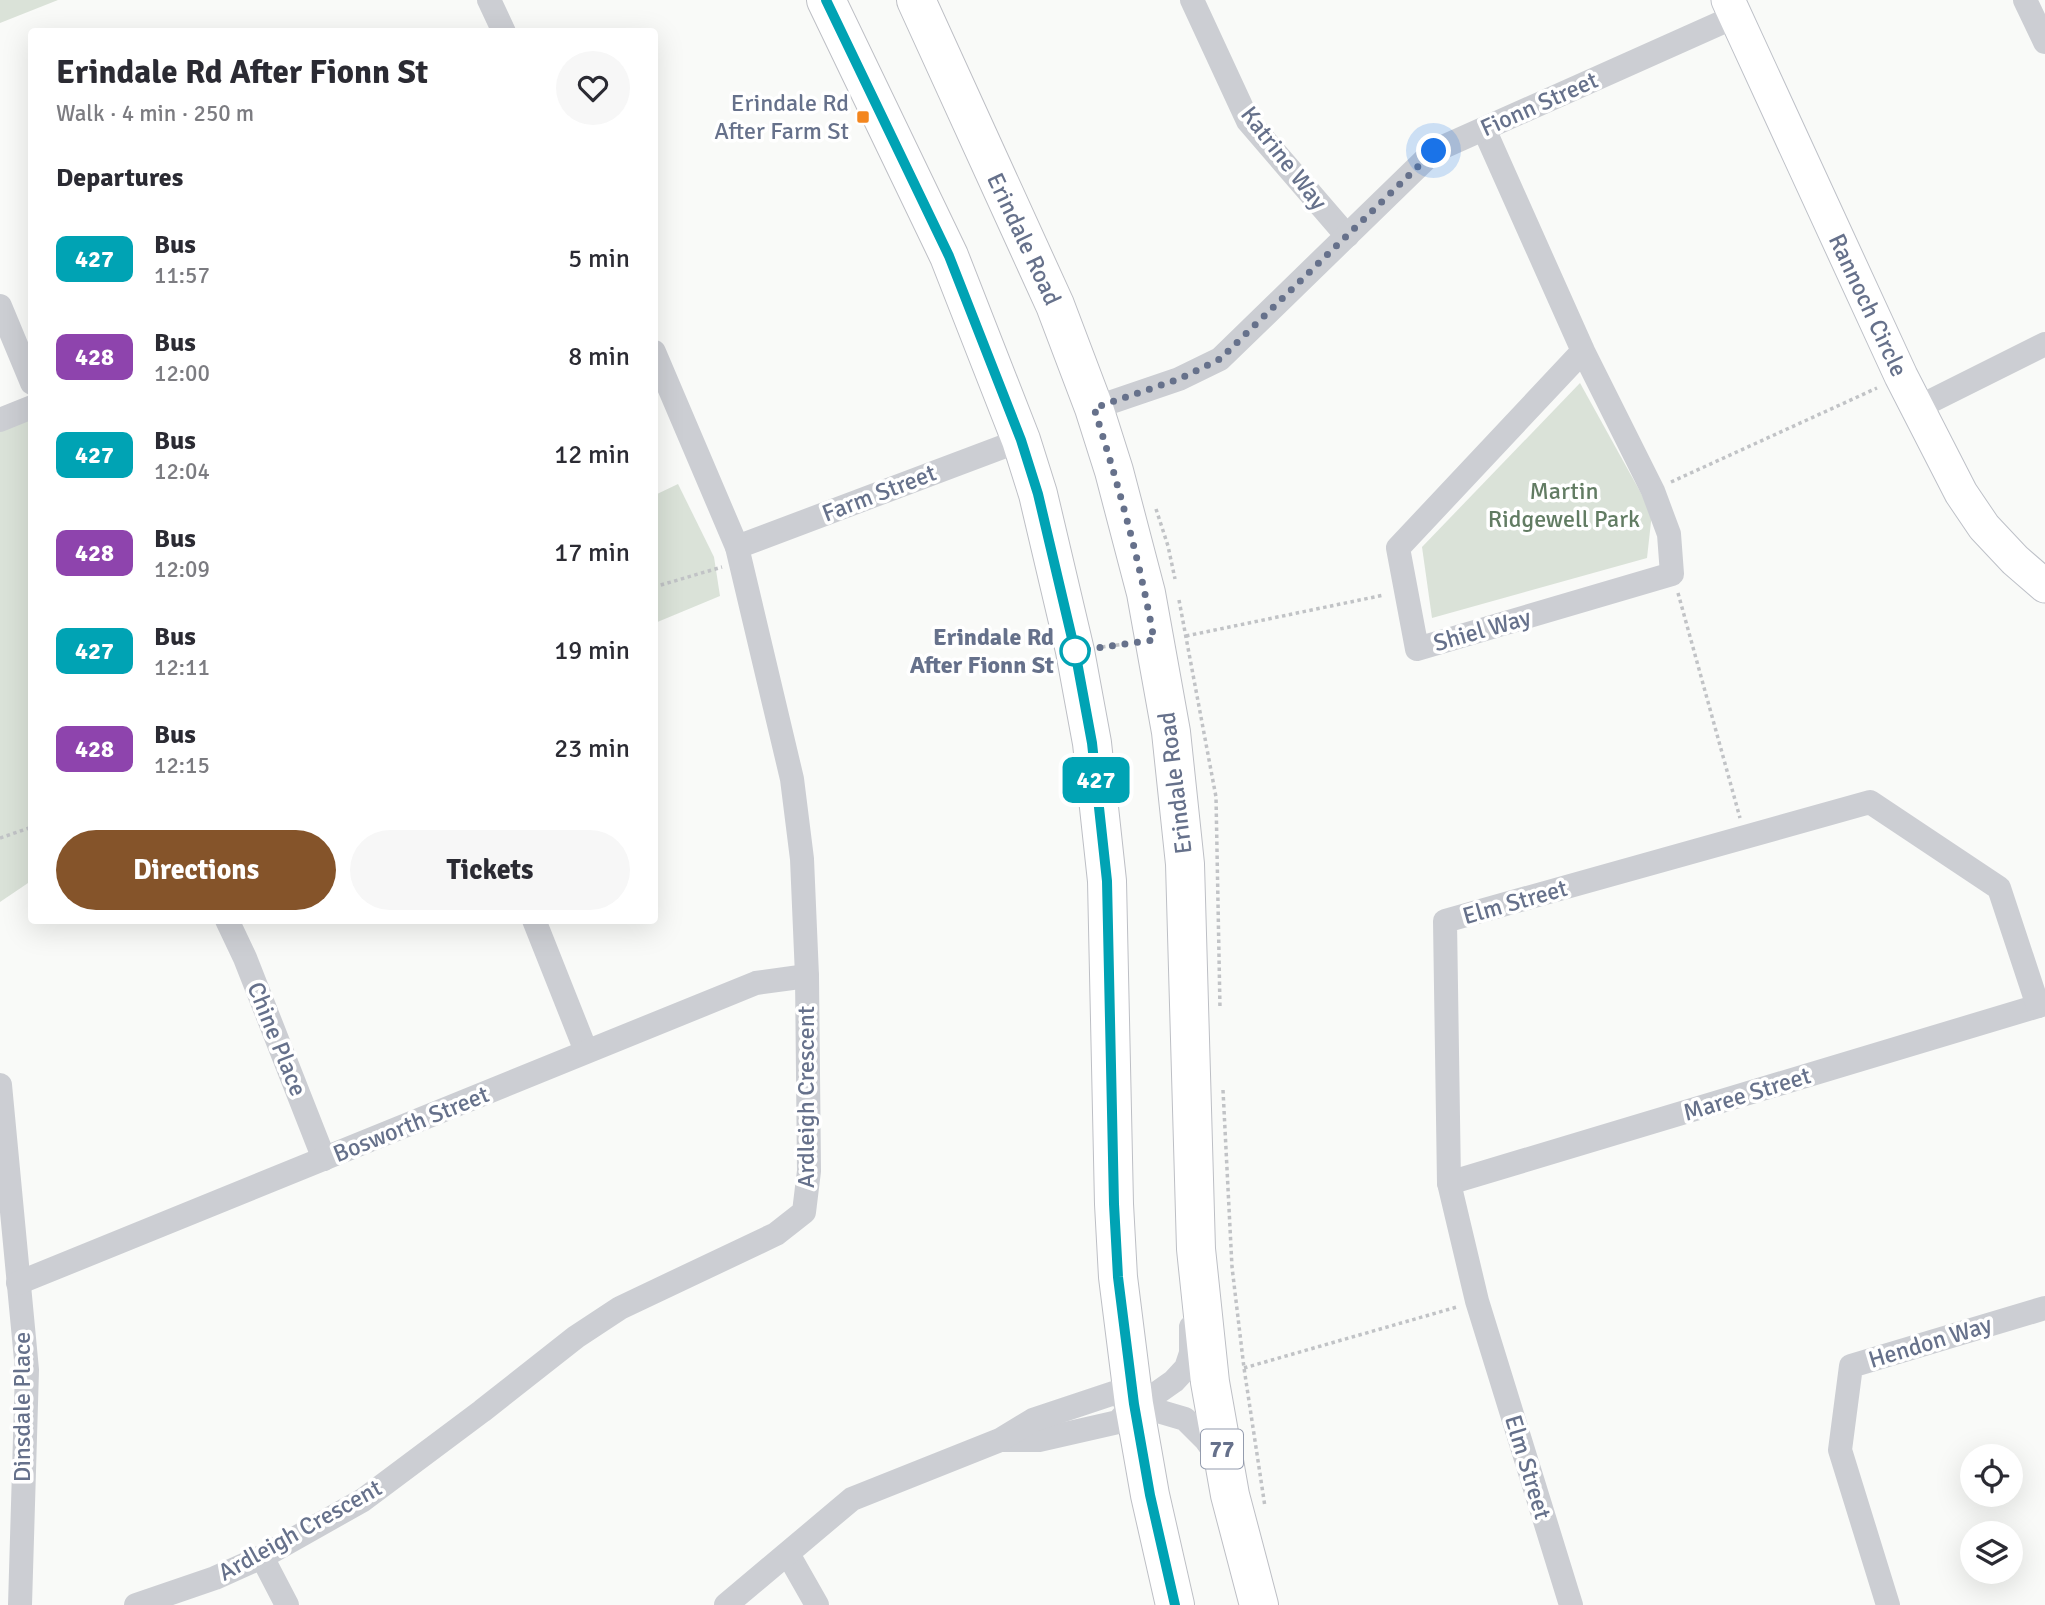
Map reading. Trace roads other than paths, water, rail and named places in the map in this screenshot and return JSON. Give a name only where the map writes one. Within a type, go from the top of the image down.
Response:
[{"type":"main road","points":[[826,0],[949,256],[1021,440],[1038,494],[1075,651],[1092,743],[1107,881],[1118,1277],[1134,1404],[1150,1495],[1175,1605]]},
{"type":"main road","name":"Erindale Road","points":[[916,0],[1055,305],[1094,408],[1143,581],[1172,745],[1185,864],[1196,1248],[1210,1382],[1230,1495],[1259,1605]]},
{"type":"street","points":[[489,0],[502,28]]},
{"type":"street","name":"Katrine Way","points":[[1192,0],[1248,121],[1347,236]]},
{"type":"street","points":[[2025,0],[2045,42]]},
{"type":"street","name":"Fionn Street","points":[[1094,408],[1179,379],[1220,359],[1434,151],[1731,8]]},
{"type":"street","name":"Rannoch Circle","points":[[1731,8],[1901,376],[1961,493],[1984,527],[2015,560],[2045,586]]},
{"type":"street","points":[[1484,129],[1583,351]]},
{"type":"street","points":[[0,306],[28,373]]},
{"type":"street","points":[[1917,408],[2045,344]]},
{"type":"street","name":"Shiel Way","points":[[1583,351],[1653,491],[1669,534],[1672,574],[1417,649],[1398,548],[1583,351]]},
{"type":"street","name":"Ardleigh Crescent","points":[[136,1605],[215,1578],[262,1556],[363,1500],[576,1337],[620,1308],[776,1234],[804,1212],[809,1171],[807,976],[802,859],[792,779],[738,554],[658,362]]},
{"type":"street","points":[[0,420],[28,409]]},
{"type":"street","name":"Farm Street","points":[[738,554],[1021,440]]},
{"type":"street","name":"Elm Street","points":[[1571,1605],[1477,1301],[1449,1183],[1445,921],[1870,802],[1999,888],[2042,1005]]},
{"type":"street","name":"Chine Place","points":[[229,924],[324,1159]]},
{"type":"street","points":[[536,924],[586,1051]]},
{"type":"street","name":"Bosworth Street","points":[[18,1283],[756,983],[807,976]]},
{"type":"street","name":"Maree Street","points":[[1449,1183],[2042,1005]]},
{"type":"street","name":"Dinsdale Place","points":[[0,1085],[27,1370],[20,1605]]},
{"type":"street","points":[[1134,1404],[1157,1393],[1186,1368],[1191,1353],[1191,1320],[1201,1290]]},
{"type":"street","name":"Hendon Way","points":[[1888,1605],[1840,1450],[1851,1366],[2045,1308]]},
{"type":"street","points":[[726,1605],[852,1499],[1000,1440],[1033,1420],[1114,1393],[1134,1404],[1185,1419],[1206,1440],[1225,1466]]},
{"type":"street","points":[[788,1555],[817,1605]]},
{"type":"street","points":[[262,1556],[287,1605]]},
{"type":"place","name":"Erindale Rd After Farm St","points":[[863,117]]},
{"type":"place","name":"Erindale Rd After Fionn St","points":[[1075,651]]},
{"type":"park label","name":"Martin Ridgewell Park","points":[[1564,505]]}]
